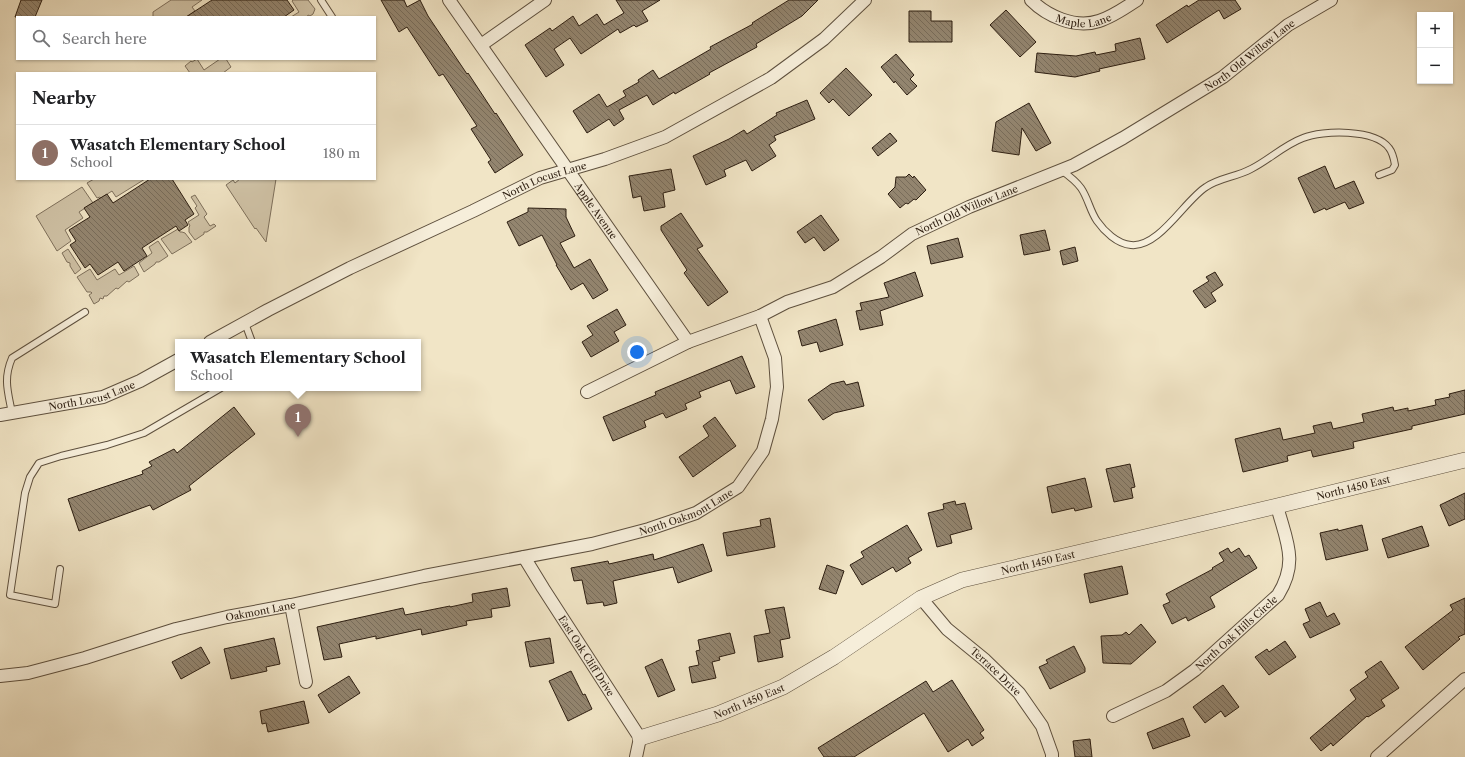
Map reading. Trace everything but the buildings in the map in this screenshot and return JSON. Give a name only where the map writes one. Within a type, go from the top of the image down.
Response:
[{"type":"street","name":"Apple Avenue","points":[[449,0],[688,342]]},
{"type":"street","points":[[480,45],[545,0]]},
{"type":"street","name":"North Locust Lane","points":[[216,339],[350,268],[540,178],[605,159],[665,137],[771,78],[824,39],[865,0]]},
{"type":"street","name":"Maple Lane","points":[[1031,0],[1038,7],[1056,18],[1074,24],[1098,22],[1119,12],[1137,0]]},
{"type":"street","name":"North Old Willow Lane","points":[[588,392],[688,342],[760,316],[787,302],[833,286],[881,257],[912,234],[969,207],[1074,165],[1123,138],[1216,81],[1288,24],[1331,0]]},
{"type":"street","name":"North Oakmont Lane","points":[[524,557],[592,544],[649,529],[696,513],[738,487],[763,451],[772,419],[777,387],[775,358],[760,316]]},
{"type":"street","name":"North Locust Lane","points":[[6,414],[103,397],[140,381],[175,362]]},
{"type":"street","name":"North 1450 East","points":[[640,738],[718,714],[783,686],[834,657],[921,598],[962,580],[1465,460]]},
{"type":"street","name":"North Oak Hills Circle","points":[[1113,716],[1166,691],[1195,670],[1278,596],[1284,586],[1290,563],[1288,547],[1277,506]]},
{"type":"street","name":"Oakmont Lane","points":[[0,676],[28,673],[85,658],[176,629],[220,618],[291,605],[424,576],[524,557]]},
{"type":"street","name":"East Oak Cliff Drive","points":[[524,557],[542,588],[640,738]]},
{"type":"street","name":"Terrace Drive","points":[[921,598],[947,629],[985,660],[1019,693],[1042,726],[1052,757]]},
{"type":"street","points":[[291,605],[306,682]]},
{"type":"street","points":[[1377,757],[1465,679]]},
{"type":"street","points":[[636,757],[640,738]]},
{"type":"lane","points":[[321,0],[331,16]]},
{"type":"lane","points":[[1061,170],[1081,187],[1090,203],[1096,220],[1110,236],[1120,242],[1130,245],[1140,244],[1152,238],[1170,223],[1205,187],[1252,169],[1291,144],[1315,134],[1351,133],[1368,135],[1383,142],[1390,148],[1395,165],[1392,170],[1379,175]]},
{"type":"lane","points":[[6,414],[6,380],[8,367],[12,358],[85,312]]},
{"type":"lane","points":[[245,323],[251,339]]},
{"type":"lane","points":[[60,569],[55,604],[10,595],[25,493],[30,477],[39,463],[107,445],[144,433],[216,391]]},
{"type":"shaded area","points":[[171,0],[202,0],[192,7],[195,11],[188,16],[153,16],[153,12]]},
{"type":"shaded area","points":[[308,0],[315,9],[313,14],[310,16],[293,16],[299,12],[292,1]]},
{"type":"shaded area","points":[[198,60],[204,70],[219,60],[227,60],[231,67],[224,72],[189,72],[185,66],[191,61]]},
{"type":"shaded area","points":[[92,180],[143,180],[116,197],[112,191],[101,198],[97,198],[87,183]]},
{"type":"shaded area","points":[[233,180],[235,183],[239,180],[276,180],[266,242],[256,228],[255,229],[226,185]]},
{"type":"shaded area","points":[[82,187],[93,203],[79,212],[83,218],[65,230],[71,241],[57,251],[36,216]]},
{"type":"shaded area","points":[[195,195],[207,214],[204,217],[210,226],[214,224],[216,226],[207,232],[204,232],[204,234],[195,240],[189,232],[190,226],[188,222],[199,215],[195,208],[197,206],[191,197]]},
{"type":"shaded area","points":[[178,229],[180,232],[185,233],[192,242],[172,254],[161,239]]},
{"type":"shaded area","points":[[158,241],[168,256],[159,262],[156,262],[144,272],[139,263],[152,253],[149,247]]},
{"type":"shaded area","points":[[68,249],[81,269],[75,274],[70,266],[70,263],[67,262],[62,253]]},
{"type":"shaded area","points":[[134,266],[139,275],[129,282],[127,281],[118,289],[116,288],[107,296],[104,296],[103,299],[100,298],[99,301],[94,304],[89,295],[92,293],[87,292],[77,277],[90,269],[97,280],[115,269],[119,275]]},
{"type":"place","name":"Wasatch Elementary School","points":[[298,437]]}]
